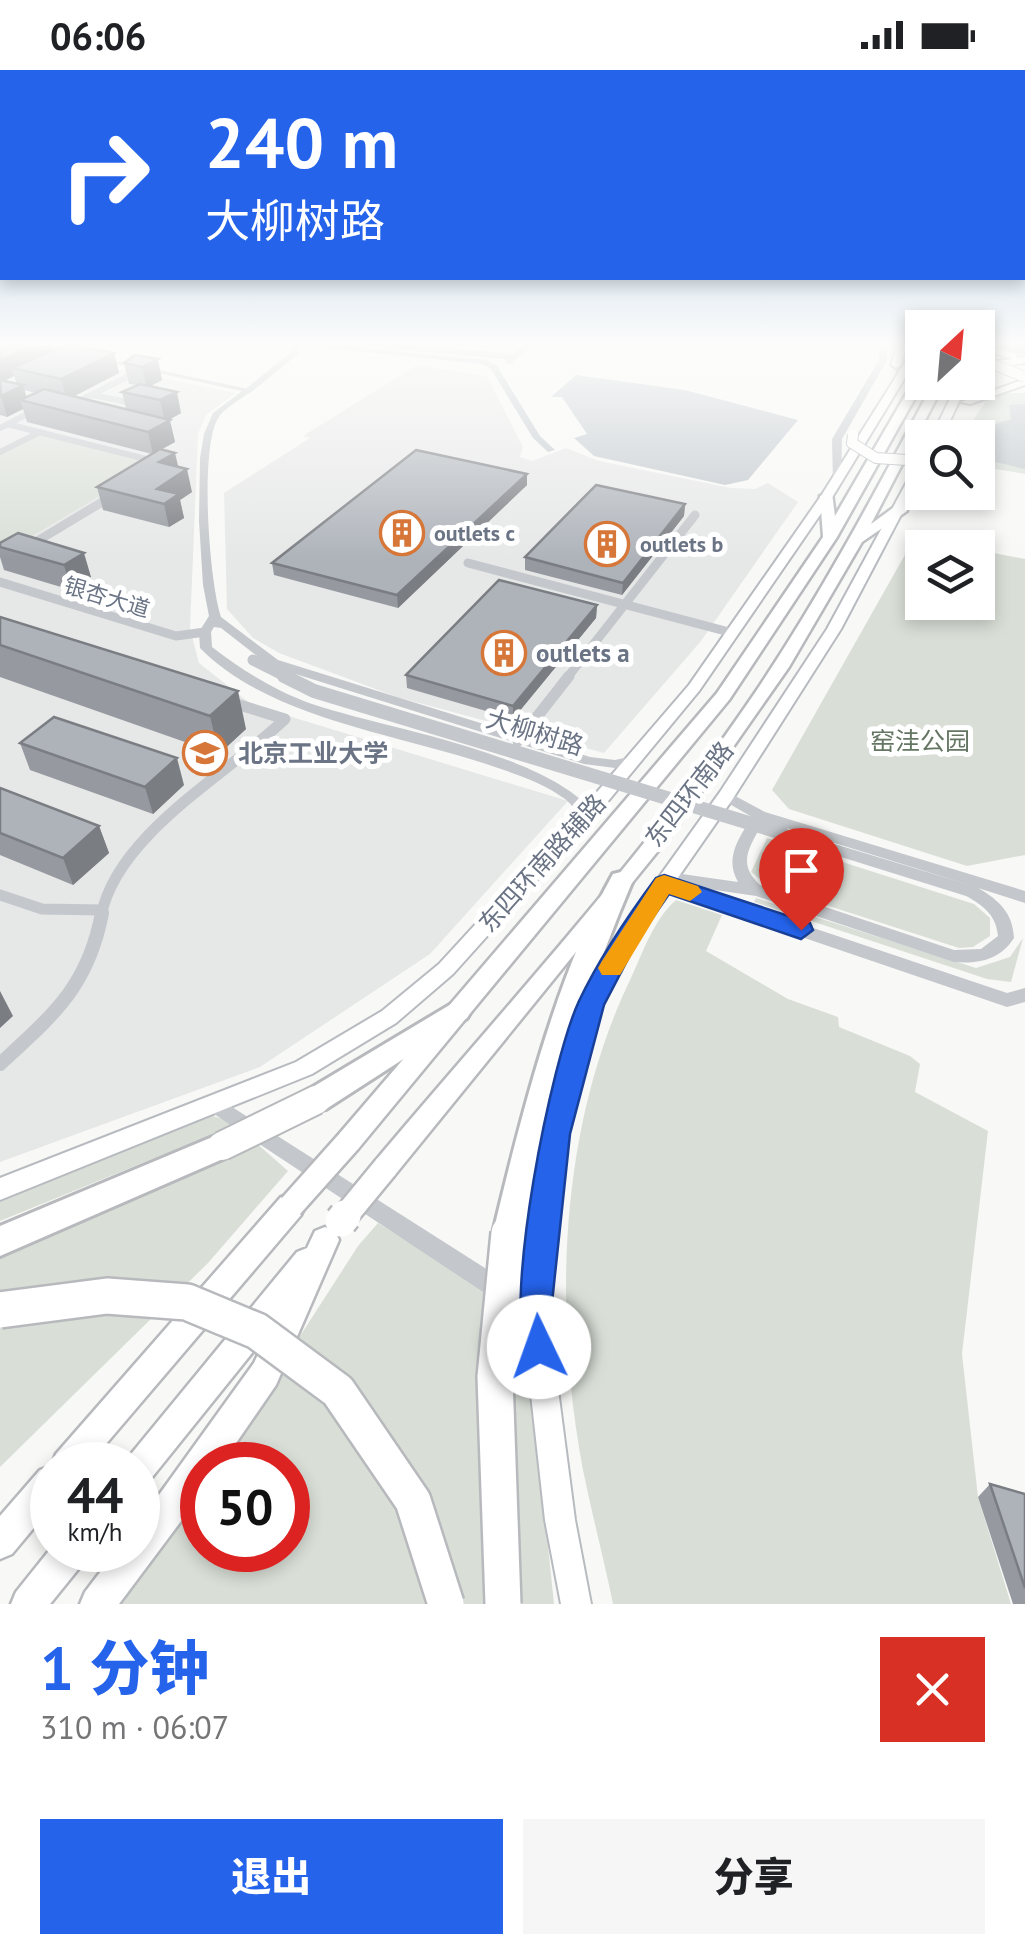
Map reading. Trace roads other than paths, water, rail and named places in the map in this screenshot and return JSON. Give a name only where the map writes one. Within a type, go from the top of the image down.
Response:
[{"type":"highway","name":"东四环南路","points":[[87,1442],[349,1141],[723,696],[830,537],[899,417]]},
{"type":"highway","name":"东四环南路","points":[[333,1230],[621,880],[755,706],[856,542],[922,417]]},
{"type":"highway","points":[[828,496],[830,537]]},
{"type":"highway","points":[[856,542],[902,508]]},
{"type":"highway","points":[[502,1604],[495,1377],[509,1234],[556,1040],[621,880]]},
{"type":"highway","points":[[0,1240],[222,1146],[316,1100],[458,1011]]},
{"type":"highway","points":[[160,1443],[333,1230]]},
{"type":"highway","points":[[97,1604],[186,1488],[265,1374],[333,1230]]},
{"type":"highway","points":[[0,1310],[107,1296],[187,1302],[257,1331],[338,1391],[413,1501],[446,1604]]},
{"type":"highway","points":[[0,1542],[30,1507]]},
{"type":"highway","points":[[28,1604],[54,1572]]},
{"type":"main road","points":[[866,417],[853,435],[852,444],[876,458],[905,461]]},
{"type":"main road","name":"东四环南路辅路","points":[[0,1190],[218,1106],[304,1068],[388,1017],[446,969],[634,760],[733,633],[828,496],[873,417]]},
{"type":"main road","points":[[576,1604],[560,1520],[535,1312],[555,1134],[591,1005],[630,930],[726,796],[834,629],[905,501]]},
{"type":"street","points":[[214,417],[197,472],[214,617],[205,632],[206,648],[244,678],[290,699],[500,764],[567,790],[582,801],[587,814]]},
{"type":"street","points":[[836,481],[837,439],[850,417]]},
{"type":"street","points":[[4,426],[164,464],[148,474]]},
{"type":"street","points":[[0,452],[40,432]]},
{"type":"street","points":[[16,554],[115,494]]},
{"type":"street","points":[[518,741],[695,515]]},
{"type":"street","points":[[468,563],[733,633]]},
{"type":"street","name":"银杏大道","points":[[0,582],[176,636],[205,632]]},
{"type":"street","points":[[214,617],[274,664],[588,761],[615,764],[634,760]]},
{"type":"street","name":"大柳树路","points":[[214,617],[234,646],[314,691],[972,892],[1004,918],[1006,938],[992,952],[966,957],[757,890]]},
{"type":"street","points":[[0,1064],[58,1010],[92,956],[101,910],[112,882],[144,842],[285,720],[209,696]]},
{"type":"street","points":[[500,764],[508,762],[520,746],[518,741]]},
{"type":"street","points":[[726,796],[760,816],[1025,898]]},
{"type":"street","points":[[757,890],[745,883],[738,865],[739,854],[760,816]]},
{"type":"street","points":[[666,881],[757,890]]},
{"type":"street","points":[[666,881],[1007,1000],[1025,994]]},
{"type":"street","points":[[0,896],[42,909],[101,910]]},
{"type":"street","points":[[218,1106],[535,1312]]},
{"type":"waterway","points":[[524,417],[537,438],[551,450]]},
{"type":"place","name":"outlets c","points":[[402,533]]},
{"type":"place","name":"outlets b","points":[[607,544]]},
{"type":"place","name":"outlets a","points":[[504,653]]},
{"type":"place","name":"北京工业大学","points":[[205,753]]},
{"type":"park label","name":"窑洼公园","points":[[920,741]]}]
